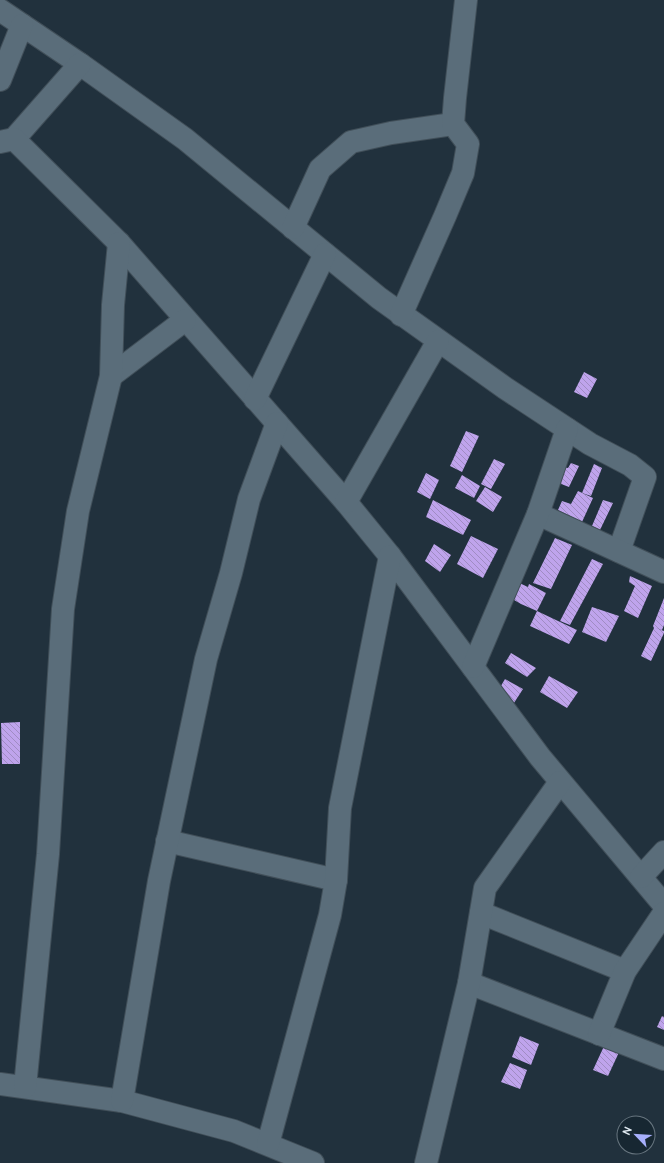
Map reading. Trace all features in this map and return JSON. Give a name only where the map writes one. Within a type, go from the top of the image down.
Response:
[{"type":"street","points":[[401,314],[463,173],[468,144],[453,124],[466,0]]},
{"type":"street","points":[[0,80],[11,13],[185,139],[379,298],[505,388],[566,429],[590,444],[630,465],[645,477],[619,551]]},
{"type":"street","points":[[80,64],[7,140],[119,243],[346,502],[390,556],[540,757],[664,905]]},
{"type":"street","points":[[293,228],[320,170],[350,142],[391,133],[453,124]]},
{"type":"street","points":[[25,1087],[48,854],[63,609],[78,511],[111,376],[113,305],[119,243]]},
{"type":"street","points":[[255,399],[324,254]]},
{"type":"street","points":[[111,376],[185,320]]},
{"type":"street","points":[[346,502],[438,341]]},
{"type":"street","points":[[122,1101],[157,889],[206,660],[231,573],[249,499],[276,423]]},
{"type":"street","points":[[474,667],[538,514],[566,429]]},
{"type":"street","points":[[538,514],[664,572]]},
{"type":"street","points":[[268,1144],[330,915],[336,880],[340,808],[390,556]]},
{"type":"street","points":[[426,1163],[469,983],[485,888],[560,782]]},
{"type":"street","points":[[167,841],[336,880]]},
{"type":"street","points":[[641,877],[664,852]]},
{"type":"street","points":[[481,913],[625,971]]},
{"type":"street","points":[[599,1034],[625,971],[664,913]]},
{"type":"street","points":[[469,983],[664,1059]]},
{"type":"street","points":[[0,1084],[122,1101],[234,1131],[313,1163]]},
{"type":"building","points":[[584,372],[597,379],[587,398],[574,392]]},
{"type":"building","points":[[466,431],[479,436],[462,472],[450,466]]},
{"type":"building","points":[[494,459],[505,464],[491,489],[481,484]]},
{"type":"building","points":[[571,463],[579,466],[569,487],[556,482],[562,467],[568,468]]},
{"type":"building","points":[[594,464],[602,468],[591,496],[582,493]]},
{"type":"building","points":[[426,473],[439,480],[430,499],[417,492]]},
{"type":"building","points":[[462,475],[480,486],[474,498],[455,488]]},
{"type":"building","points":[[485,487],[502,497],[493,512],[476,501]]},
{"type":"building","points":[[578,491],[593,498],[582,522],[558,510],[562,501],[571,504]]},
{"type":"building","points":[[433,500],[471,520],[463,535],[426,517]]},
{"type":"building","points":[[603,500],[613,503],[600,530],[592,526]]},
{"type":"building","points":[[471,536],[498,549],[483,578],[457,564]]},
{"type":"building","points":[[555,538],[572,545],[551,589],[533,583]]},
{"type":"building","points":[[434,544],[451,555],[440,572],[425,561]]},
{"type":"building","points":[[592,559],[603,564],[570,625],[560,621]]},
{"type":"building","points":[[630,576],[652,586],[638,618],[624,611],[635,586],[629,582]]},
{"type":"building","points":[[515,581],[528,587],[529,584],[546,593],[537,611],[507,596]]},
{"type":"building","points":[[664,598],[664,625],[662,630],[656,628],[664,631],[664,633],[651,661],[641,656],[654,628],[653,626]]},
{"type":"building","points":[[592,607],[619,616],[606,642],[582,632]]},
{"type":"building","points":[[537,611],[577,630],[569,644],[530,626]]},
{"type":"building","points":[[511,653],[536,668],[527,677],[505,663]]},
{"type":"building","points":[[549,676],[578,692],[567,708],[540,692]]},
{"type":"building","points":[[505,679],[523,689],[512,706],[495,696]]},
{"type":"building","points":[[20,722],[20,764],[2,764],[1,723]]},
{"type":"building","points":[[662,1016],[664,1017],[664,1030],[657,1027]]},
{"type":"building","points":[[520,1036],[539,1044],[531,1065],[512,1057]]},
{"type":"building","points":[[605,1044],[621,1048],[608,1076],[593,1070]]},
{"type":"building","points":[[510,1063],[527,1070],[520,1089],[501,1082]]}]
